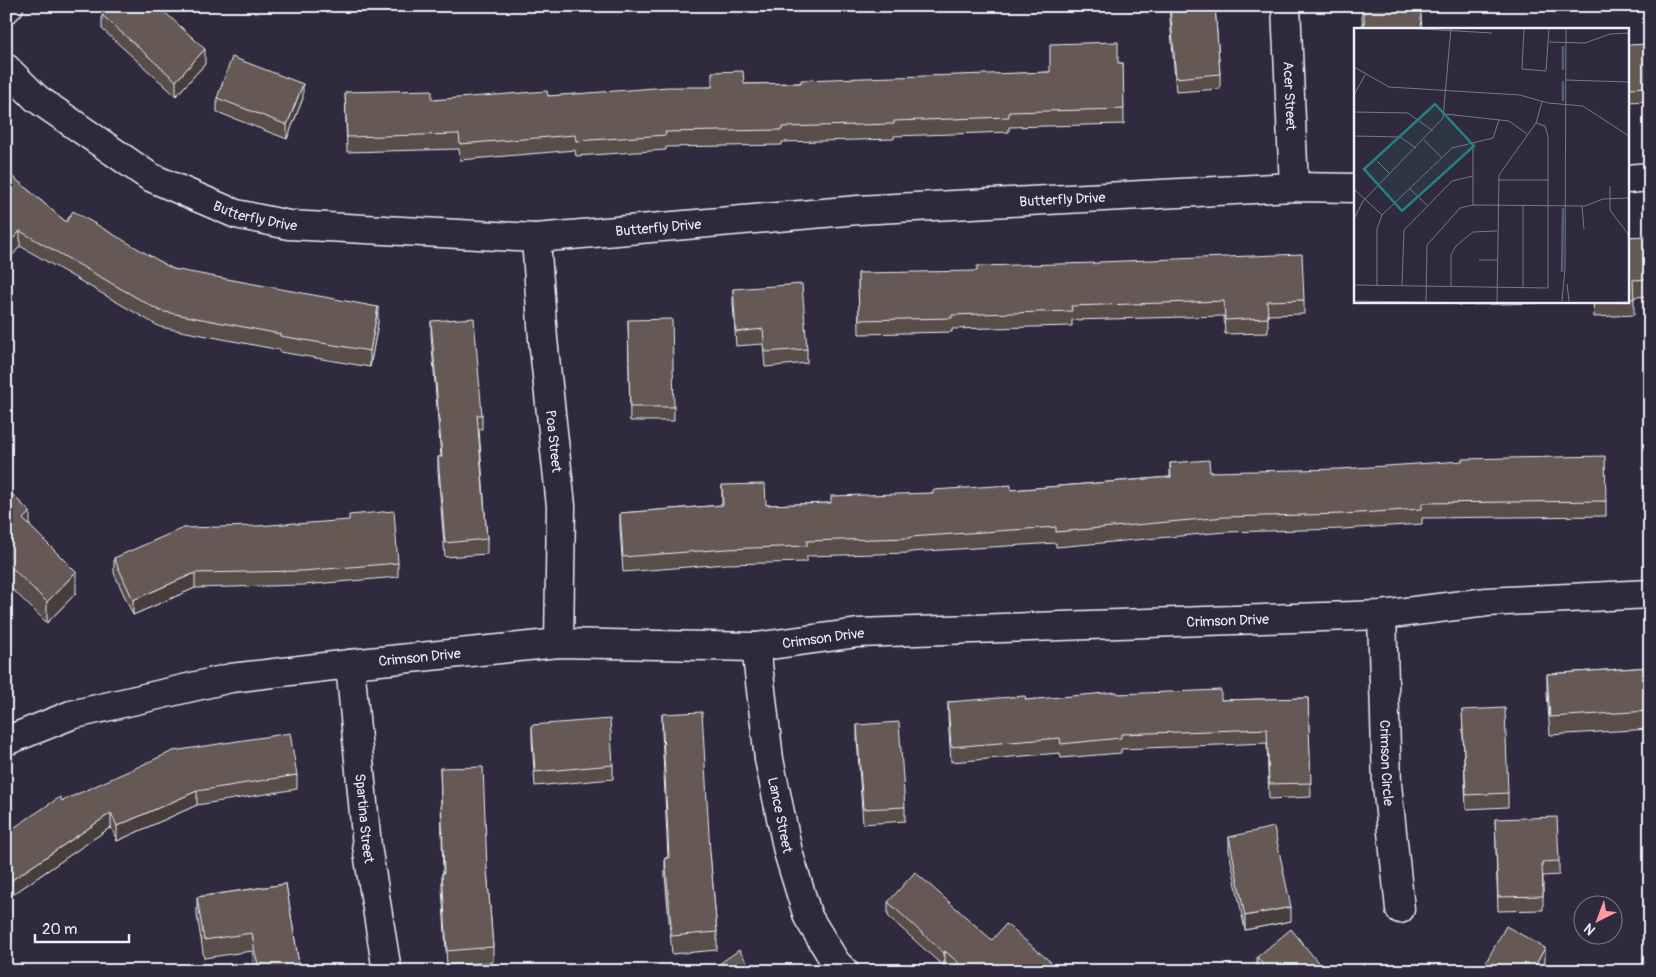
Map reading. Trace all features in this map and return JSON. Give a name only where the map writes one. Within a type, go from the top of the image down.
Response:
[{"type":"street","points":[[6,10],[9,6]]},
{"type":"street","name":"Acer Street","points":[[1286,6],[1294,187]]},
{"type":"street","name":"Butterfly Drive","points":[[6,68],[36,98],[150,177],[236,214],[288,225],[536,238],[858,210],[1294,187],[1354,188]]},
{"type":"street","points":[[1628,179],[1650,177]]},
{"type":"street","name":"Poa Street","points":[[536,238],[543,339],[561,506],[558,643]]},
{"type":"street","name":"Crimson Drive","points":[[6,741],[71,715],[231,678],[558,643],[756,647],[858,633],[1382,615],[1487,602],[1650,594]]},
{"type":"street","name":"Crimson Circle","points":[[1382,615],[1388,784],[1400,909]]},
{"type":"street","name":"Lance Street","points":[[756,647],[769,759],[788,852],[808,917],[836,963],[844,971]]},
{"type":"street","name":"Spartina Street","points":[[350,664],[367,846],[387,971]]},
{"type":"building","points":[[110,6],[158,6],[205,49],[176,81],[102,15]]},
{"type":"building","points":[[1170,6],[1215,6],[1220,74],[1176,78]]},
{"type":"building","points":[[1363,6],[1420,6],[1422,28],[1365,28]]},
{"type":"building","points":[[1118,42],[1118,63],[1123,63],[1124,109],[1009,112],[1009,117],[894,121],[894,124],[782,127],[782,130],[665,132],[666,135],[576,141],[575,135],[460,144],[459,134],[347,137],[345,92],[432,90],[432,100],[547,91],[548,96],[668,87],[712,87],[712,72],[743,71],[744,84],[801,83],[801,80],[1050,72],[1050,44]]},
{"type":"building","points":[[1650,44],[1650,87],[1628,88],[1628,45]]},
{"type":"building","points":[[232,57],[303,84],[287,125],[217,98]]},
{"type":"building","points":[[6,171],[66,222],[73,211],[173,269],[378,307],[370,351],[280,336],[280,334],[160,311],[20,231],[12,240],[6,235]]},
{"type":"building","points":[[1650,236],[1650,279],[1633,280],[1634,299],[1628,299],[1628,237]]},
{"type":"building","points":[[1302,254],[1304,300],[1267,301],[1268,318],[1225,320],[1224,301],[1071,306],[1072,311],[952,315],[952,318],[859,320],[858,273],[977,271],[977,266],[1099,263]]},
{"type":"building","points":[[802,284],[807,349],[765,352],[763,329],[736,332],[733,289]]},
{"type":"building","points":[[474,318],[482,415],[477,415],[487,539],[445,543],[438,457],[442,457],[431,321]]},
{"type":"building","points":[[672,319],[674,407],[630,407],[628,320]]},
{"type":"building","points":[[1605,456],[1606,501],[1422,503],[1422,509],[1343,514],[1225,517],[1056,532],[1056,527],[910,538],[807,541],[807,546],[726,549],[623,557],[620,513],[723,505],[722,485],[765,484],[766,505],[831,503],[831,496],[933,493],[933,490],[1011,485],[1011,490],[1171,477],[1170,463],[1209,460],[1210,472],[1340,469],[1462,461],[1462,459]]},
{"type":"building","points":[[7,489],[30,512],[23,519],[76,572],[47,602],[6,562]]},
{"type":"building","points":[[394,511],[398,563],[303,571],[195,573],[133,600],[114,558],[183,528],[257,526],[349,520],[349,515]]},
{"type":"building","points":[[1650,667],[1650,711],[1550,717],[1547,674]]},
{"type":"building","points":[[1221,690],[1221,700],[1308,698],[1311,783],[1269,784],[1267,729],[1121,734],[1121,738],[1061,744],[1060,738],[951,747],[948,702],[1025,696],[1026,700],[1117,692],[1117,694]]},
{"type":"building","points":[[1505,708],[1508,793],[1466,795],[1462,710]]},
{"type":"building","points":[[702,712],[710,852],[717,932],[672,936],[665,858],[669,858],[662,714]]},
{"type":"building","points":[[610,719],[613,765],[535,772],[532,725]]},
{"type":"building","points":[[899,722],[905,807],[863,809],[857,725]]},
{"type":"building","points":[[290,733],[297,775],[197,791],[117,826],[111,813],[12,880],[9,875],[6,878],[6,833],[60,797],[62,801],[173,751]]},
{"type":"building","points":[[483,767],[487,869],[493,947],[447,951],[442,873],[444,873],[440,768]]},
{"type":"building","points":[[1557,817],[1559,861],[1542,862],[1543,896],[1498,897],[1495,819]]},
{"type":"building","points":[[1274,827],[1291,907],[1245,916],[1229,837]]},
{"type":"building","points":[[915,872],[992,940],[1006,924],[1052,963],[1045,971],[968,971],[945,951],[944,953],[888,902]]},
{"type":"building","points":[[286,884],[300,971],[260,971],[252,933],[204,940],[197,897]]},
{"type":"building","points":[[1506,926],[1545,948],[1532,971],[1481,971]]},
{"type":"building","points":[[1291,929],[1325,971],[1268,971],[1257,957]]},
{"type":"building","points":[[739,950],[753,971],[709,971]]},
{"type":"building","points":[[1650,959],[1650,971],[1639,971]]}]
